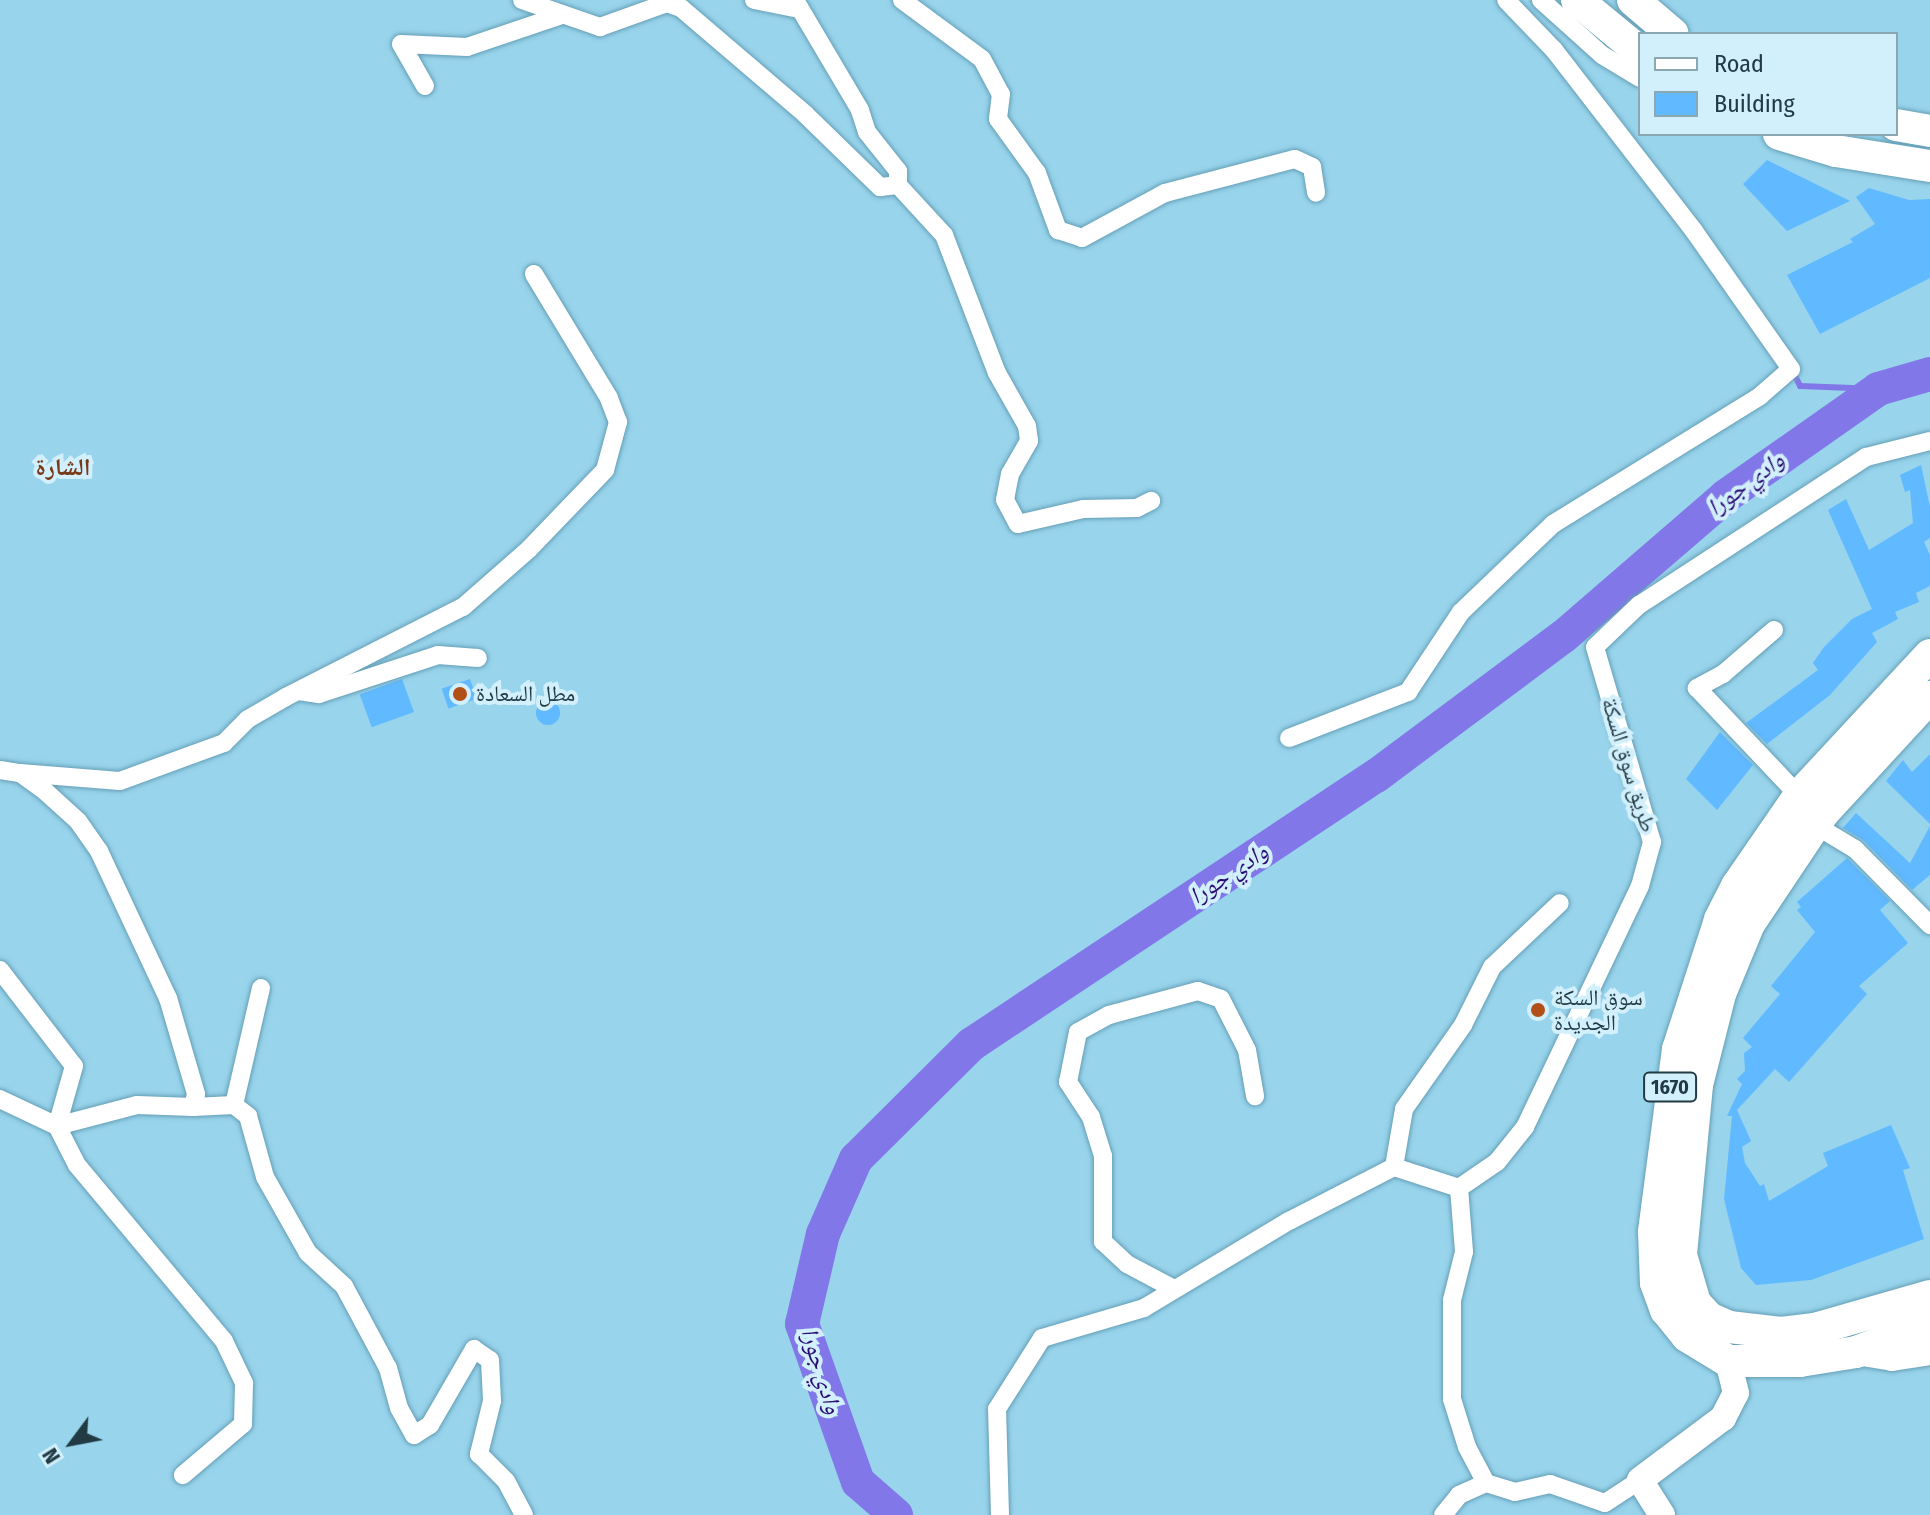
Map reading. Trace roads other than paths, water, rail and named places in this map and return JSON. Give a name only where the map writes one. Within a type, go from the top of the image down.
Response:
[{"type":"highway","points":[[1577,0],[1638,50]]},
{"type":"highway","points":[[1633,0],[1671,32]]},
{"type":"highway","points":[[1898,125],[1930,131]]},
{"type":"highway","points":[[1786,136],[1836,151],[1930,166]]},
{"type":"highway","name":"1670","points":[[1728,1361],[1687,1336],[1666,1310],[1656,1283],[1654,1232],[1669,1095],[1687,1013],[1720,920],[1799,796],[1930,655]]},
{"type":"highway","name":"1670","points":[[1928,702],[1815,825],[1749,924],[1720,994],[1697,1085],[1681,1255],[1695,1303],[1709,1318],[1729,1327],[1781,1333],[1815,1329],[1855,1321],[1930,1296]]},
{"type":"highway","points":[[1729,1327],[1728,1361],[1800,1361],[1856,1352],[1930,1324]]},
{"type":"street","points":[[522,0],[559,16],[600,27],[667,3],[681,8],[805,114],[880,187],[898,185]]},
{"type":"street","points":[[754,0],[798,4],[860,110],[867,132],[898,171],[898,185],[944,235],[997,373],[1027,426],[1029,441],[1010,474],[1005,500],[1018,524],[1083,509],[1137,508],[1151,501]]},
{"type":"street","points":[[902,0],[982,59],[1001,94],[998,119],[1037,173],[1058,230],[1082,238],[1165,193],[1295,159],[1312,167],[1316,193]]},
{"type":"street","points":[[1289,738],[1408,692],[1461,612],[1553,524],[1760,396],[1791,369],[1675,205],[1554,50],[1506,0]]},
{"type":"street","points":[[1541,0],[1602,55],[1638,77]]},
{"type":"street","points":[[425,86],[401,44],[467,47],[559,16]]},
{"type":"street","points":[[0,770],[136,779],[224,743],[248,719],[463,607],[605,470],[618,422],[609,398],[534,274]]},
{"type":"street","name":"طريق سوق السكة","points":[[1459,1188],[1497,1162],[1525,1127],[1640,886],[1652,842],[1595,647],[1639,605],[1866,457],[1930,441]]},
{"type":"street","points":[[1774,630],[1733,667],[1697,688],[1799,796]]},
{"type":"street","points":[[299,691],[319,694],[438,655],[478,658]]},
{"type":"street","points":[[20,773],[78,821],[99,851],[168,998],[190,1062],[193,1107]]},
{"type":"street","points":[[1815,825],[1855,849],[1930,925]]},
{"type":"street","points":[[1394,1167],[1404,1109],[1463,1025],[1492,967],[1560,903]]},
{"type":"street","points":[[0,970],[74,1066],[57,1126]]},
{"type":"street","points":[[234,1105],[261,988]]},
{"type":"street","points":[[1174,1289],[1127,1264],[1103,1242],[1103,1156],[1091,1117],[1068,1082],[1078,1032],[1109,1015],[1198,991],[1221,999],[1247,1050],[1255,1096]]},
{"type":"street","points":[[0,1099],[57,1126],[77,1165],[131,1236],[224,1341],[244,1383],[243,1424],[183,1475]]},
{"type":"street","points":[[57,1126],[137,1105],[234,1105],[248,1116],[265,1177],[308,1253],[344,1286],[388,1368],[399,1408],[414,1435],[430,1425],[474,1349],[490,1360],[492,1401],[479,1454],[506,1481],[524,1515]]},
{"type":"street","points":[[1000,1515],[997,1409],[1042,1338],[1144,1308],[1394,1167],[1459,1188],[1464,1252],[1452,1300],[1452,1399],[1467,1447],[1486,1483]]},
{"type":"street","points":[[1856,1352],[1892,1358],[1930,1352]]},
{"type":"street","points":[[1443,1515],[1459,1495],[1486,1483],[1515,1492],[1550,1484],[1605,1503],[1723,1418],[1736,1393],[1728,1361]]},
{"type":"street","points":[[1640,1480],[1662,1515]]},
{"type":"waterway","points":[[1792,370],[1800,386],[1878,389]]},
{"type":"waterway","name":"وادي جورا","points":[[896,1515],[858,1482],[802,1324],[823,1234],[856,1159],[972,1044],[1376,776],[1564,636],[1726,496],[1878,389],[1930,374]]},
{"type":"place","name":"مطل السعادة","points":[[460,694]]},
{"type":"place","name":"سوق السكة الجديدة","points":[[1538,1010]]},
{"type":"district","name":"الشارة","points":[[63,468]]}]
